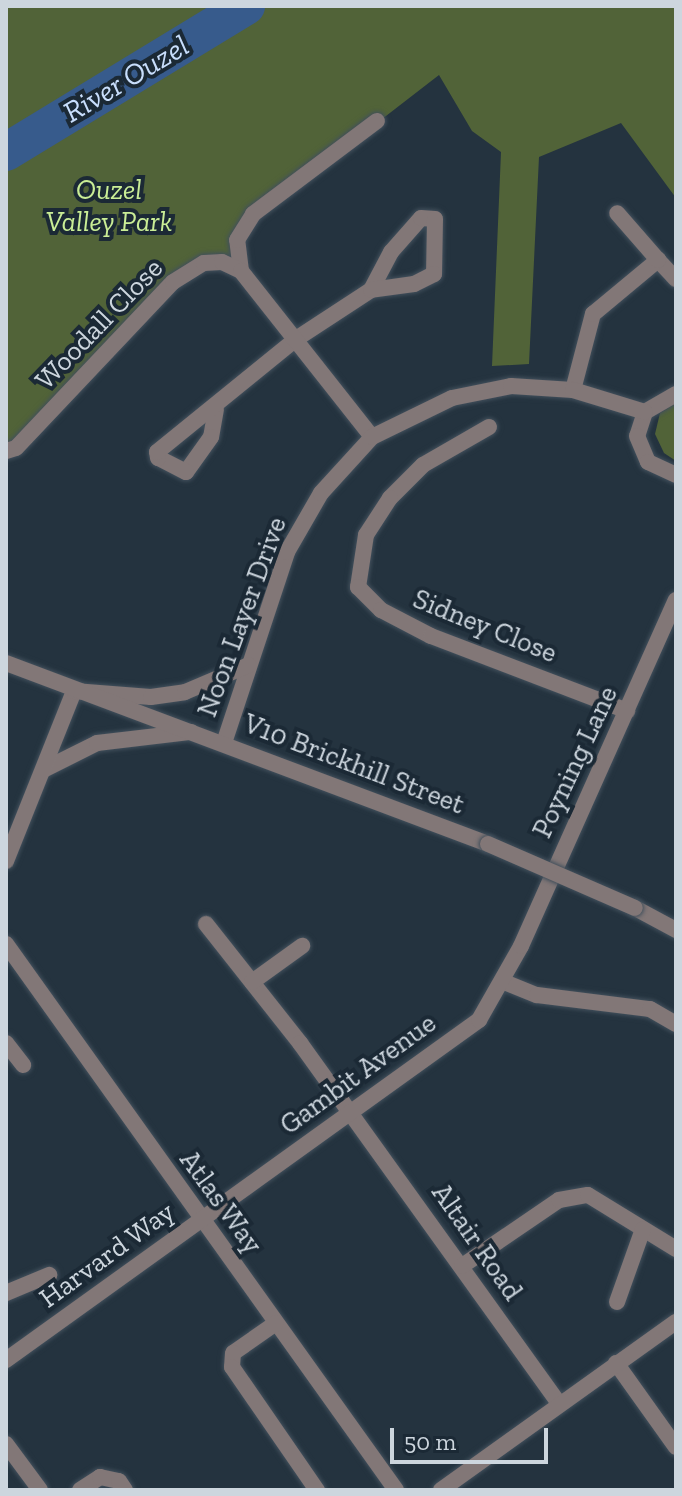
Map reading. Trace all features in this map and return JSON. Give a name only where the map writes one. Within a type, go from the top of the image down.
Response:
[{"type":"street","points":[[372,437],[241,271],[237,240],[253,214],[377,121]]},
{"type":"street","points":[[617,213],[676,279]]},
{"type":"street","points":[[216,409],[296,339],[371,290],[414,284],[434,274],[435,219],[421,218],[391,252],[371,290]]},
{"type":"street","points":[[573,390],[593,314],[658,260]]},
{"type":"street","name":"Woodall Close","points":[[6,451],[16,448],[186,271],[222,262],[241,271]]},
{"type":"street","name":"Noon Layer Drive","points":[[224,743],[287,552],[306,515],[372,437],[416,413],[488,389],[543,385],[573,390],[645,412]]},
{"type":"street","points":[[676,394],[645,412],[637,436],[640,451],[648,462],[676,475]]},
{"type":"street","name":"Sidney Close","points":[[489,427],[423,465],[390,498],[366,535],[358,587],[381,610],[431,636],[627,711]]},
{"type":"street","name":"Poyning Lane","points":[[521,946],[676,600]]},
{"type":"street","name":"V10 Brickhill Street","points":[[6,663],[488,844],[635,908],[676,930]]},
{"type":"street","points":[[6,861],[74,691],[151,697],[185,692],[249,665]]},
{"type":"street","points":[[45,769],[97,743],[193,732]]},
{"type":"street","name":"Altair Road","points":[[206,924],[351,1112],[559,1404]]},
{"type":"street","name":"Atlas Way","points":[[6,944],[199,1219],[396,1490]]},
{"type":"street","points":[[252,982],[302,946]]},
{"type":"street","name":"Gambit Avenue","points":[[199,1219],[479,1020],[504,982],[521,946]]},
{"type":"street","points":[[504,982],[537,995],[650,1009],[676,1024]]},
{"type":"street","points":[[6,1043],[23,1065]]},
{"type":"street","points":[[462,1266],[559,1200],[588,1195],[676,1249]]},
{"type":"street","name":"Harvard Way","points":[[6,1360],[199,1219]]},
{"type":"street","points":[[617,1302],[643,1229]]},
{"type":"street","points":[[6,1293],[49,1275]]},
{"type":"street","points":[[441,1490],[676,1322]]},
{"type":"street","points":[[276,1323],[233,1353],[232,1367],[317,1490]]},
{"type":"street","points":[[616,1363],[676,1447]]},
{"type":"street","points":[[6,1444],[40,1490]]},
{"type":"street","points":[[80,1490],[100,1477],[119,1481],[125,1490]]},
{"type":"green space","name":"Ouzel Valley Park","points":[[6,6],[676,6],[676,198],[621,123],[539,157],[529,364],[492,366],[501,152],[472,131],[439,75],[241,228],[241,271],[204,263],[6,451]]},
{"type":"green space","points":[[676,403],[676,461],[664,453],[655,434],[660,413]]},
{"type":"waterway","name":"River Ouzel","points":[[6,152],[246,6]]}]
